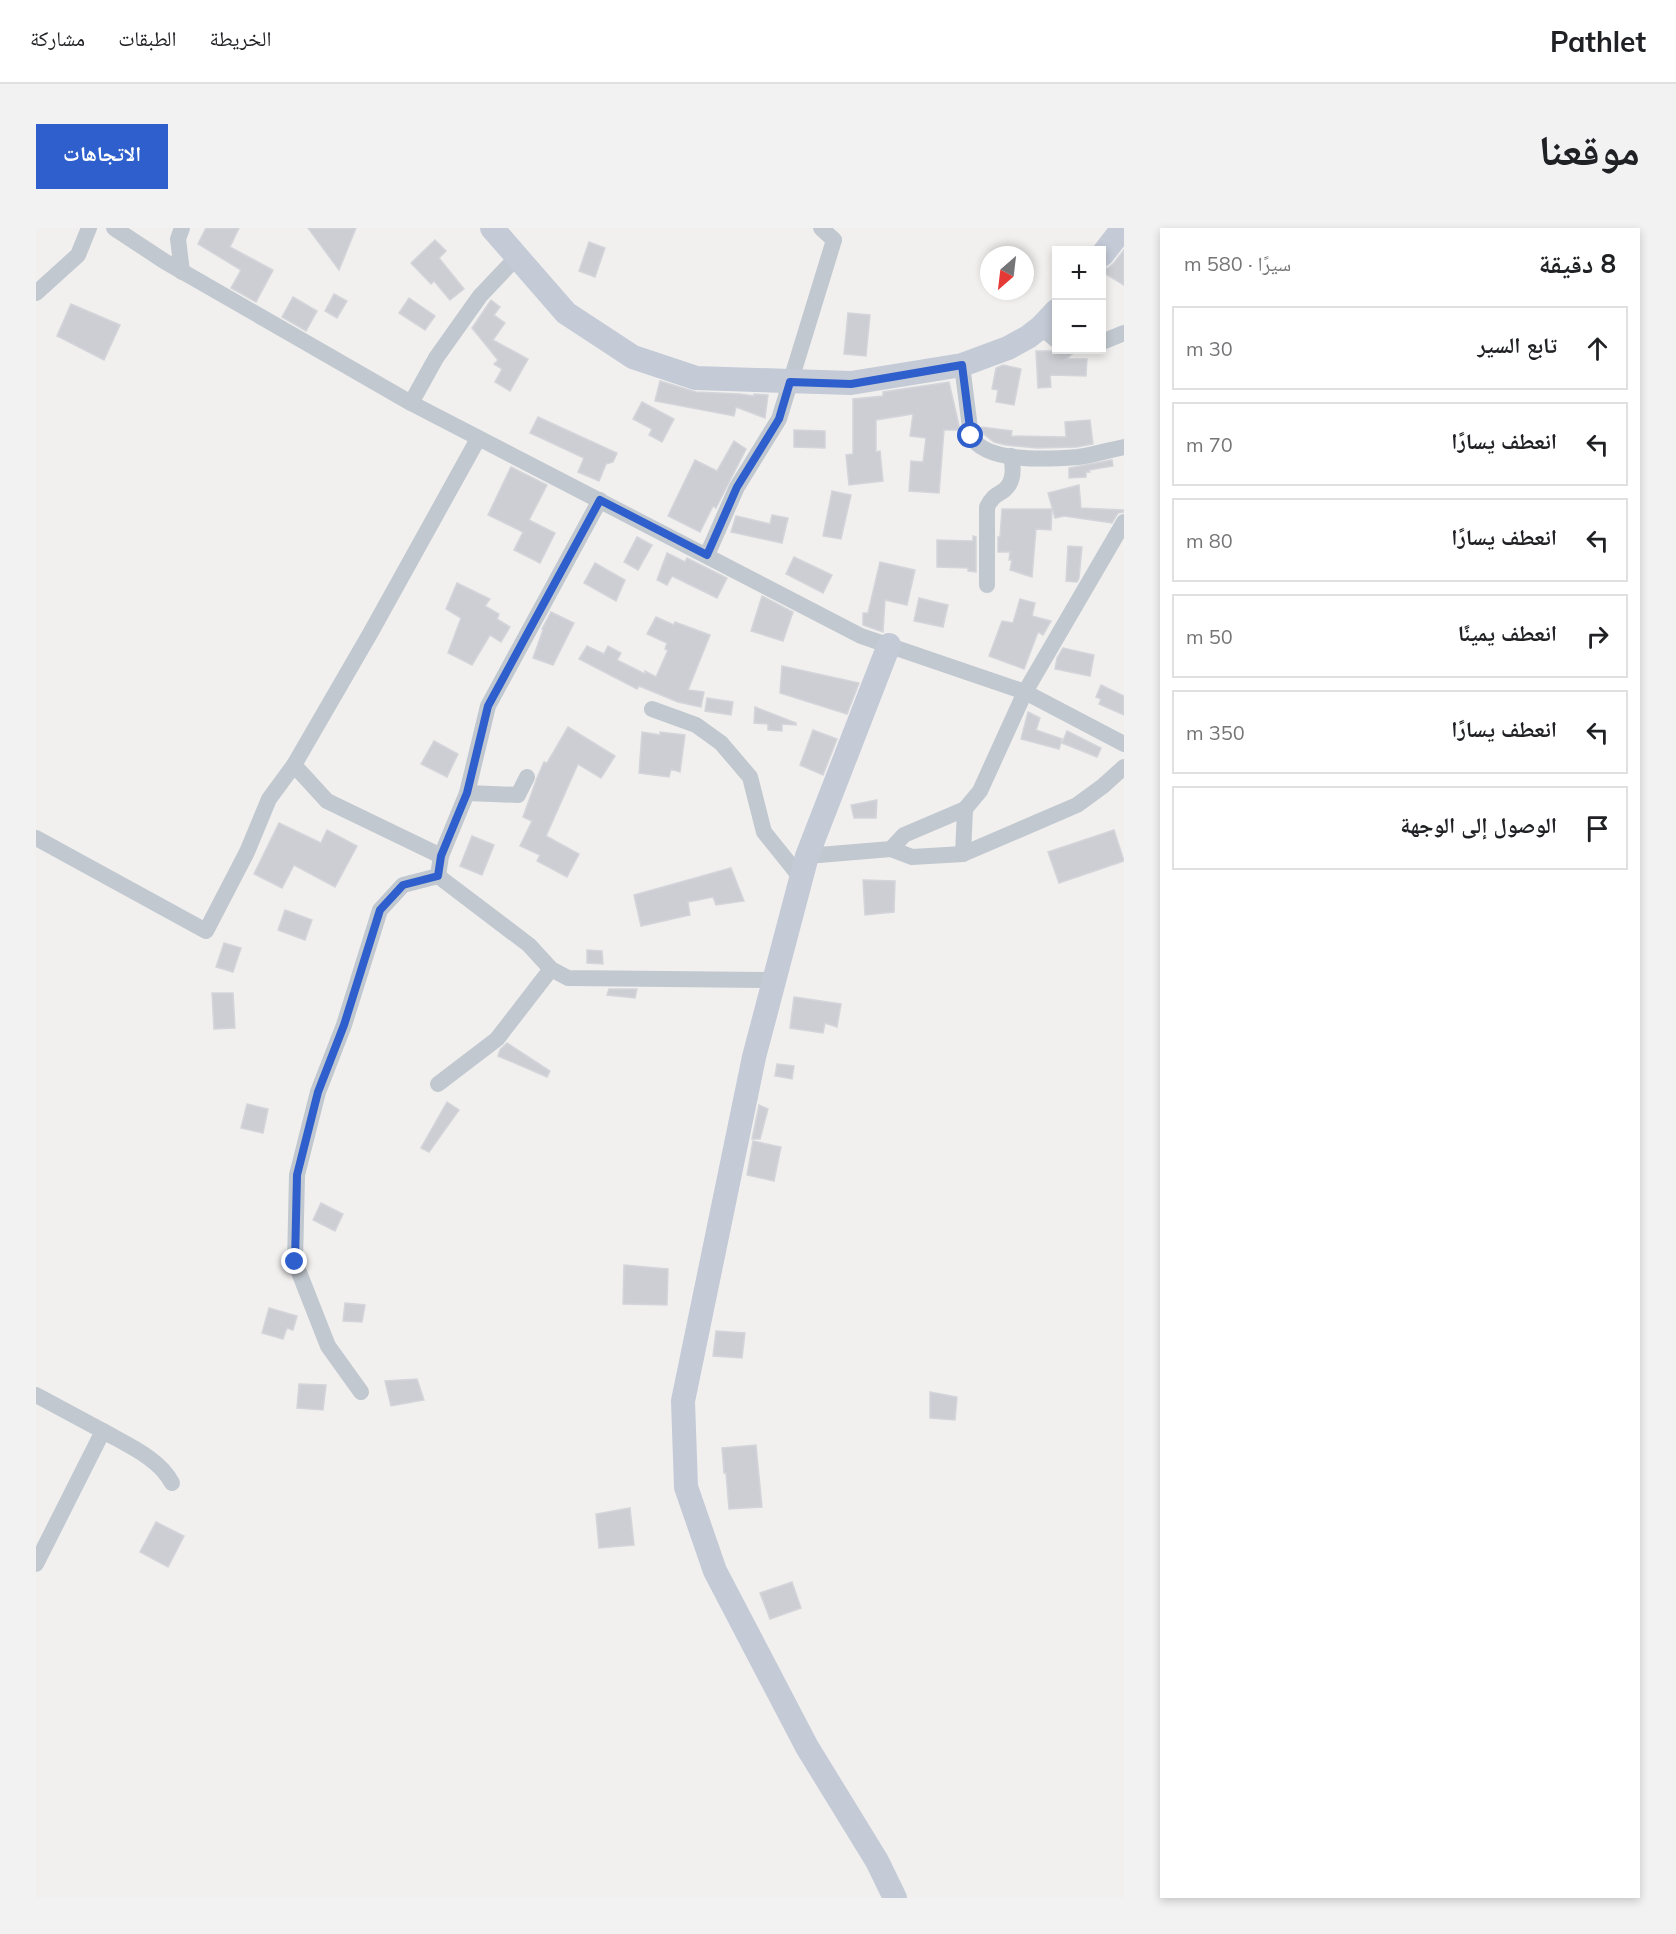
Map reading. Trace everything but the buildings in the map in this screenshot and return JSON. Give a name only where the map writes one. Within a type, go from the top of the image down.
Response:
[{"type":"street","points":[[36,293],[78,255],[89,228]]},
{"type":"street","points":[[114,228],[182,272],[411,404],[861,636],[1025,692],[1124,744]]},
{"type":"street","points":[[182,228],[178,239],[182,272]]},
{"type":"street","points":[[492,228],[566,313],[633,357],[696,378],[851,384],[962,365],[1008,348],[1051,326]]},
{"type":"street","points":[[707,555],[737,487],[779,419],[834,240],[821,228]]},
{"type":"street","points":[[1106,249],[1123,228]]},
{"type":"street","points":[[411,404],[436,358],[480,296],[517,257]]},
{"type":"street","points":[[1106,340],[1124,333]]},
{"type":"street","points":[[962,365],[971,436],[977,445],[997,453],[1025,459],[1080,457],[1124,447]]},
{"type":"street","points":[[36,838],[206,932],[247,852],[269,799],[294,765],[478,439]]},
{"type":"street","points":[[987,585],[987,507],[992,496],[1008,486],[1013,469],[1011,456]]},
{"type":"street","points":[[438,876],[441,856],[467,793],[488,706],[600,500]]},
{"type":"street","points":[[891,849],[904,835],[964,809],[980,791],[1025,692],[1124,522]]},
{"type":"street","points":[[889,645],[804,867],[754,1057],[683,1401],[686,1487],[715,1571],[807,1747],[877,1861],[896,1898]]},
{"type":"street","points":[[652,709],[696,725],[721,743],[750,777],[764,832],[804,867]]},
{"type":"street","points":[[294,765],[327,801],[441,856]]},
{"type":"street","points":[[804,867],[891,849],[912,857],[963,854],[1077,805],[1124,767]]},
{"type":"street","points":[[467,793],[518,795],[527,777]]},
{"type":"street","points":[[963,854],[964,809]]},
{"type":"street","points":[[438,876],[529,945],[552,969],[568,978],[774,980]]},
{"type":"street","points":[[361,1392],[328,1346],[295,1262],[297,1175],[318,1092],[344,1025],[380,910],[403,885],[438,876]]},
{"type":"street","points":[[438,1084],[497,1039],[552,969]]},
{"type":"street","points":[[36,1395],[155,1462],[168,1474],[172,1483]]},
{"type":"street","points":[[36,1564],[103,1431]]},
{"type":"route","points":[[295,1262],[297,1175],[318,1092],[344,1025],[380,910],[403,885],[438,876],[441,856],[467,793],[488,706],[600,500],[707,555],[737,487],[779,419],[790,382],[851,384],[962,365],[971,436]]}]
